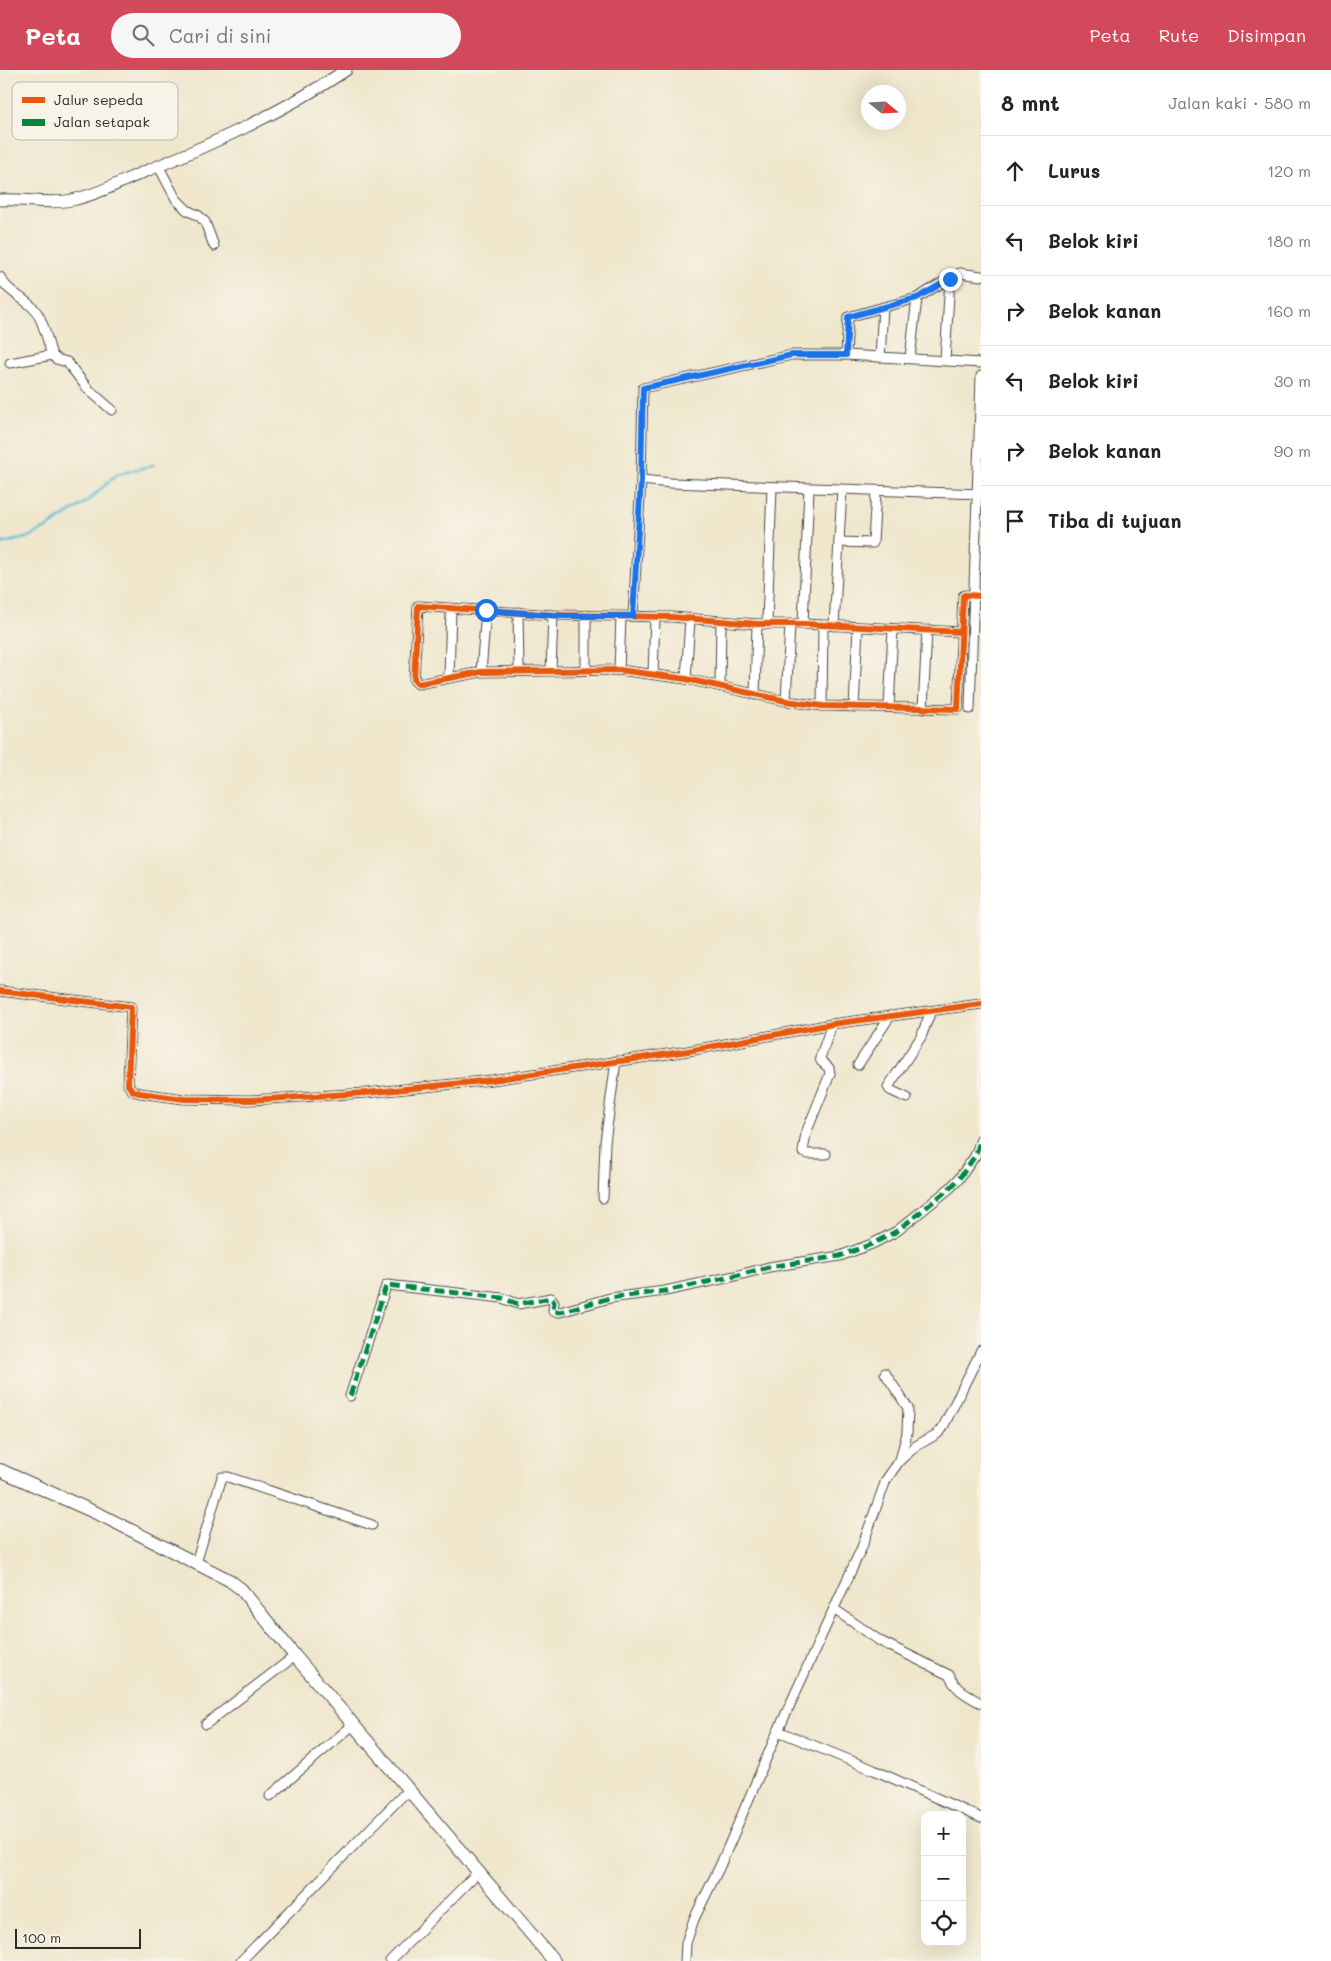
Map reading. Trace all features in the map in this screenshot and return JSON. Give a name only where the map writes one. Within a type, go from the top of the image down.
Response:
[{"type":"main road","points":[[0,1470],[103,1516],[229,1580],[241,1589],[295,1656],[554,1961]]},
{"type":"street","points":[[0,200],[16,198],[55,203],[73,200],[102,190],[159,167],[296,102],[346,70]]},
{"type":"street","points":[[159,167],[176,199],[187,210],[199,216],[205,222],[214,246]]},
{"type":"street","points":[[846,355],[848,317],[917,298],[960,273],[981,276]]},
{"type":"street","points":[[0,277],[12,293],[27,303],[38,314],[52,355],[56,359],[67,362],[88,388],[112,410]]},
{"type":"street","points":[[945,360],[950,279]]},
{"type":"street","points":[[910,358],[917,298]]},
{"type":"street","points":[[880,358],[883,307]]},
{"type":"street","points":[[10,363],[52,355]]},
{"type":"street","points":[[633,616],[641,480],[643,388],[792,355],[846,355],[981,363]]},
{"type":"street","points":[[970,709],[977,641],[981,376]]},
{"type":"street","points":[[641,480],[671,483],[979,494]]},
{"type":"street","points":[[767,624],[772,487]]},
{"type":"street","points":[[803,624],[809,488]]},
{"type":"street","points":[[834,626],[842,490]]},
{"type":"street","points":[[839,542],[873,543],[876,491]]},
{"type":"street","points":[[958,709],[963,596],[978,592]]},
{"type":"street","points":[[961,632],[803,624],[757,624],[633,616],[553,615],[418,606],[414,680],[418,684],[481,672],[619,670],[686,679],[755,695],[822,706],[970,709],[981,704]]},
{"type":"street","points":[[449,677],[451,608]]},
{"type":"street","points":[[481,672],[486,610]]},
{"type":"street","points":[[518,612],[518,671]]},
{"type":"street","points":[[551,671],[553,615]]},
{"type":"street","points":[[586,615],[586,670]]},
{"type":"street","points":[[619,670],[621,617]]},
{"type":"street","points":[[653,674],[655,617]]},
{"type":"street","points":[[686,679],[690,619]]},
{"type":"street","points":[[720,686],[721,621]]},
{"type":"street","points":[[755,695],[757,624]]},
{"type":"street","points":[[786,701],[790,625]]},
{"type":"street","points":[[822,706],[823,626]]},
{"type":"street","points":[[854,707],[858,627]]},
{"type":"street","points":[[889,707],[893,629]]},
{"type":"street","points":[[923,709],[927,631]]},
{"type":"street","points":[[0,991],[131,1007],[128,1085],[140,1093],[184,1099],[251,1100],[366,1093],[492,1080],[697,1050],[832,1024],[981,1004]]},
{"type":"street","points":[[907,1098],[890,1090],[888,1087],[921,1037],[931,1011]]},
{"type":"street","points":[[858,1065],[890,1016]]},
{"type":"street","points":[[826,1154],[808,1154],[803,1152],[806,1133],[830,1074],[829,1068],[820,1058],[832,1024]]},
{"type":"street","points":[[603,1198],[605,1142],[616,1061]]},
{"type":"street","points":[[350,1396],[387,1285],[492,1296],[511,1300],[518,1304],[550,1298],[554,1302],[553,1311],[560,1312],[610,1298],[665,1291],[769,1267],[840,1256],[872,1244],[897,1231],[941,1196],[958,1180],[974,1156],[981,1139]]},
{"type":"street","points":[[685,1961],[688,1933],[862,1547],[886,1480],[900,1460],[916,1446],[942,1429],[981,1351]]},
{"type":"street","points":[[885,1373],[908,1408],[907,1432],[900,1460]]},
{"type":"street","points":[[196,1563],[222,1477],[228,1477],[372,1525]]},
{"type":"street","points":[[834,1608],[880,1641],[950,1675],[954,1685],[963,1694],[981,1703]]},
{"type":"street","points":[[206,1724],[295,1656]]},
{"type":"street","points":[[270,1796],[354,1724]]},
{"type":"street","points":[[778,1730],[981,1818]]},
{"type":"street","points":[[241,1961],[409,1790]]},
{"type":"street","points":[[390,1961],[478,1872]]},
{"type":"waterway","points":[[0,544],[29,537],[48,527],[88,501],[116,475],[153,465]]},
{"type":"marked path","points":[[350,1396],[387,1285],[502,1298],[518,1304],[551,1298],[554,1302],[553,1311],[560,1312],[610,1298],[665,1291],[769,1267],[840,1256],[872,1244],[897,1231],[950,1188],[975,1156],[981,1139]]},
{"type":"cycle path","points":[[961,632],[803,624],[757,624],[672,617],[553,615],[418,606],[414,680],[418,684],[481,672],[619,670],[686,679],[786,701],[822,706],[958,709],[963,596],[981,596]]},
{"type":"cycle path","points":[[0,991],[131,1007],[128,1085],[133,1091],[184,1099],[251,1100],[366,1093],[492,1080],[688,1051],[832,1024],[981,1004]]},
{"type":"route","points":[[486,610],[563,616],[633,616],[641,480],[643,388],[792,355],[846,355],[846,321],[848,317],[917,298],[950,279]]}]
